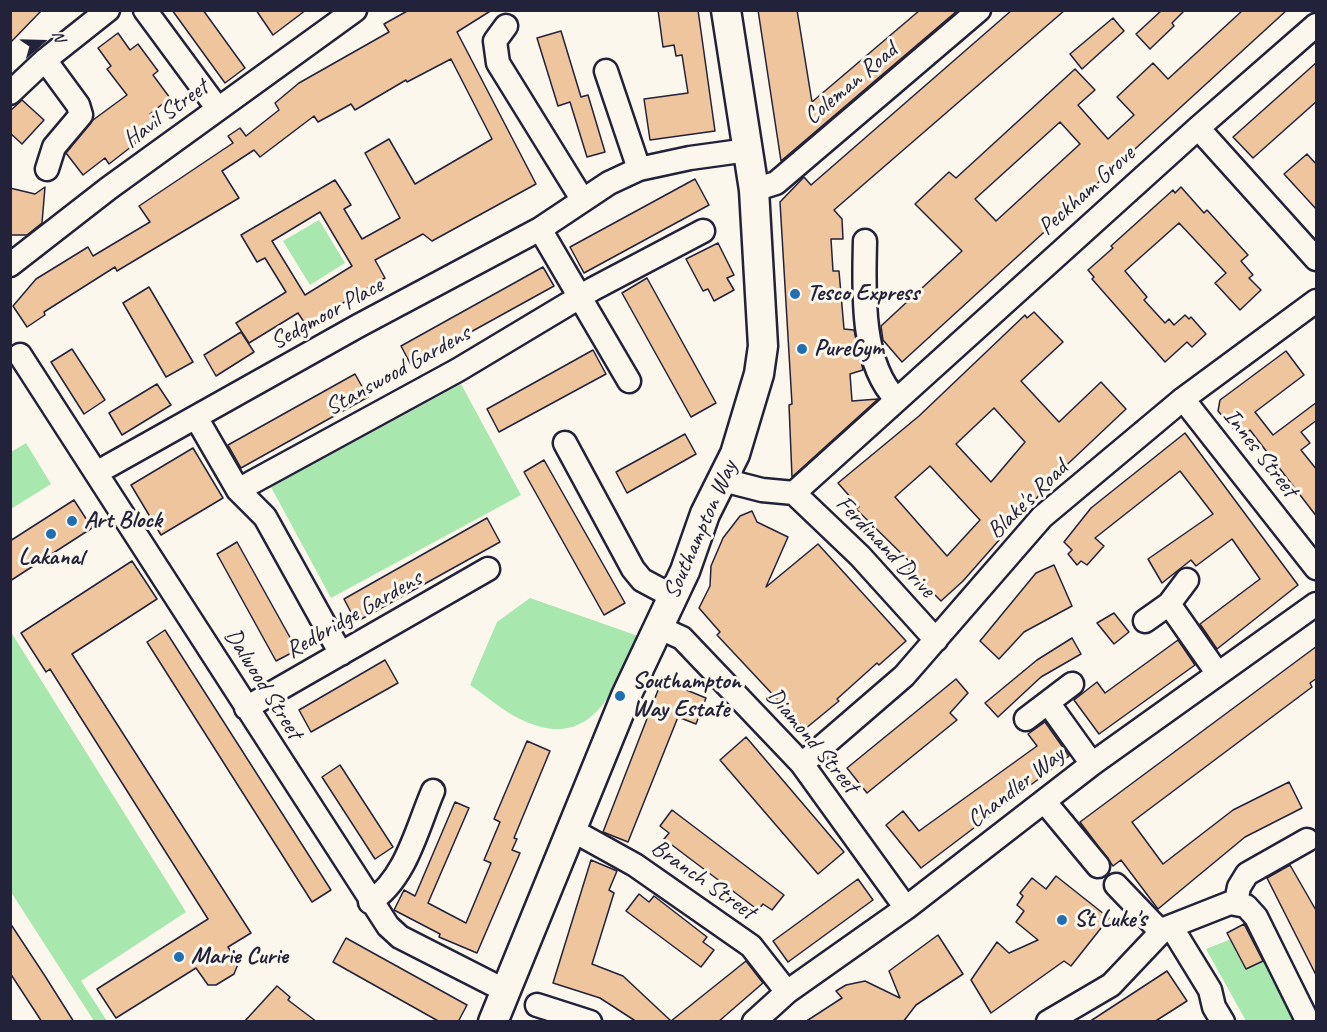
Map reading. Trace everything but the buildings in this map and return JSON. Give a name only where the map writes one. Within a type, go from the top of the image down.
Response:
[{"type":"main road","name":"Southampton Way","points":[[493,1022],[626,696],[685,571],[705,514],[735,454],[752,402],[763,346],[754,190],[726,10]]},
{"type":"street","points":[[10,93],[45,60],[108,10]]},
{"type":"street","points":[[145,10],[218,109]]},
{"type":"street","name":"Havil Street","points":[[10,265],[218,109],[356,10]]},
{"type":"street","name":"Coleman Road","points":[[754,190],[776,183],[979,10]]},
{"type":"street","name":"Peckham Grove","points":[[794,493],[1198,128],[1317,25]]},
{"type":"street","points":[[506,26],[495,41],[498,63],[582,198]]},
{"type":"street","points":[[45,60],[78,105],[81,115],[54,147],[47,169]]},
{"type":"street","points":[[606,70],[639,170]]},
{"type":"street","points":[[1198,128],[1317,260]]},
{"type":"street","name":"Sedgmoor Place","points":[[96,474],[358,326],[540,229],[582,198],[639,170],[690,158],[748,150]]},
{"type":"street","points":[[540,229],[582,297],[629,381]]},
{"type":"street","name":"Stanswood Gardens","points":[[238,490],[458,370],[582,297],[703,231]]},
{"type":"street","points":[[865,241],[864,312],[875,361],[888,391],[896,399]]},
{"type":"street","name":"Blake's Road","points":[[802,764],[904,676],[1042,517],[1183,399],[1317,301]]},
{"type":"street","name":"Dalwood Street","points":[[20,356],[370,902],[388,926],[400,937],[506,992]]},
{"type":"street","name":"Innes Street","points":[[1183,399],[1317,568]]},
{"type":"street","points":[[197,419],[238,490],[265,517],[341,654]]},
{"type":"street","points":[[565,443],[633,569],[642,580],[672,596]]},
{"type":"street","points":[[723,480],[762,490],[794,493]]},
{"type":"street","name":"Ferdinand Drive","points":[[794,493],[860,556],[936,640]]},
{"type":"street","name":"Redbridge Gardens","points":[[246,708],[488,569]]},
{"type":"street","points":[[1146,621],[1169,604],[1187,580]]},
{"type":"street","points":[[1169,604],[1218,674]]},
{"type":"street","name":"Chandler Way","points":[[754,1022],[787,992],[906,908],[1092,764],[1317,604]]},
{"type":"street","name":"Diamond Street","points":[[658,627],[682,638],[802,764],[906,908]]},
{"type":"street","points":[[1026,719],[1049,704],[1072,684]]},
{"type":"street","points":[[1049,704],[1092,764]]},
{"type":"street","points":[[370,902],[384,894],[396,879],[433,791]]},
{"type":"street","points":[[1044,801],[1098,866]]},
{"type":"street","name":"Branch Street","points":[[572,830],[635,865],[751,946],[787,992]]},
{"type":"street","points":[[1236,902],[1239,887],[1246,874],[1307,840]]},
{"type":"street","points":[[1116,885],[1167,930],[1210,990],[1214,1007],[1223,1022]]},
{"type":"street","points":[[1048,1022],[1111,985],[1167,930],[1217,907],[1236,902],[1246,906],[1256,917],[1308,1022]]},
{"type":"street","points":[[537,1005],[590,1022]]},
{"type":"green space","points":[[319,220],[345,263],[310,285],[283,241]]},
{"type":"green space","points":[[461,384],[521,495],[331,598],[271,487]]},
{"type":"green space","points":[[26,443],[51,484],[11,509],[11,452]]},
{"type":"green space","points":[[530,598],[638,636],[609,696],[597,711],[582,723],[565,729],[545,728],[520,719],[470,685],[497,622]]},
{"type":"green space","points":[[11,632],[186,912],[81,981],[107,1021],[94,1021],[11,892]]},
{"type":"green space","points":[[1249,932],[1293,1021],[1246,1021],[1206,949]]},
{"type":"place","name":"Tesco Express","points":[[795,294]]},
{"type":"place","name":"PureGym","points":[[802,349]]},
{"type":"place","name":"Art Block","points":[[72,521]]},
{"type":"place","name":"Lakanal","points":[[51,534]]},
{"type":"place","name":"Southampton Way Estate","points":[[620,696]]},
{"type":"place","name":"St Luke's","points":[[1062,920]]},
{"type":"place","name":"Marie Curie","points":[[179,957]]}]
